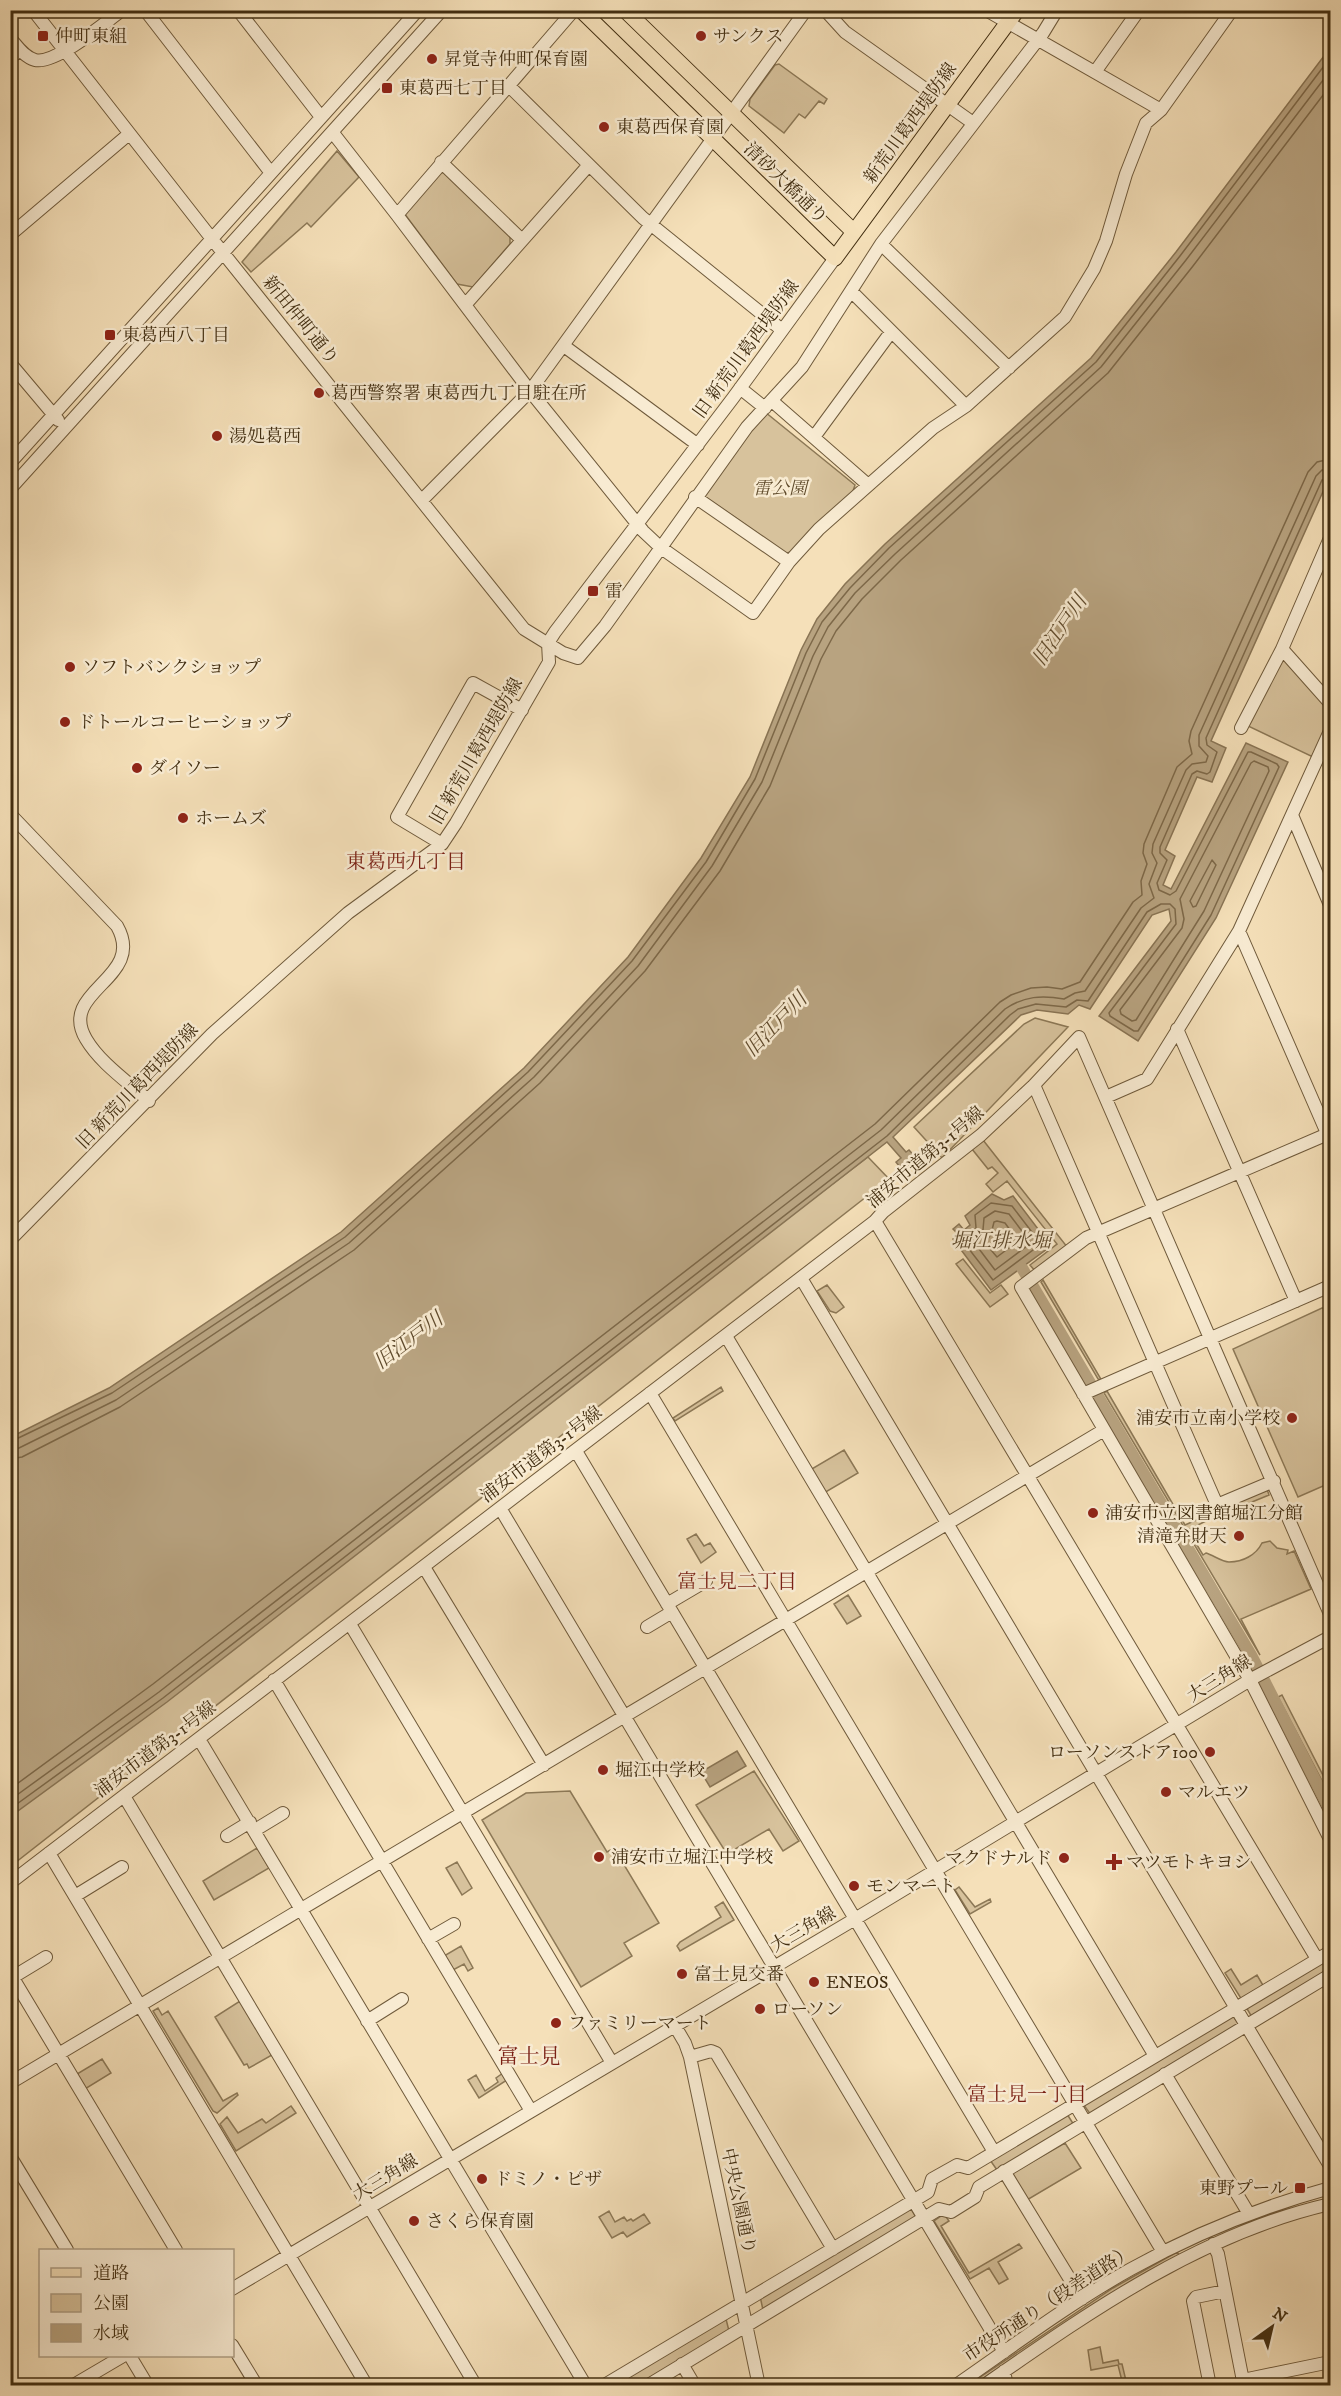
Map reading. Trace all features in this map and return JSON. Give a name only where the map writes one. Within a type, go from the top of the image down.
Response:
[{"type":"main road","name":"清砂大橋通り","points":[[581,10],[835,258]]},
{"type":"main road","name":"清砂大橋通り","points":[[625,10],[854,232]]},
{"type":"main road","name":"新荒川葛西堤防線","points":[[835,258],[1017,10]]},
{"type":"street","name":"新田仲町通り","points":[[33,10],[212,239],[524,629],[578,658],[604,626],[660,547]]},
{"type":"street","points":[[10,38],[15,54],[36,60],[46,59],[65,51],[122,10]]},
{"type":"street","points":[[145,10],[271,173]]},
{"type":"street","points":[[238,10],[321,117]]},
{"type":"street","points":[[10,489],[442,10]]},
{"type":"street","points":[[397,214],[574,10]]},
{"type":"street","points":[[422,500],[530,391],[806,10]]},
{"type":"street","points":[[825,10],[845,32],[973,123]]},
{"type":"street","points":[[986,10],[1161,110]]},
{"type":"street","points":[[660,547],[747,427],[802,367],[881,244],[1037,40],[1056,10]]},
{"type":"street","points":[[1095,72],[1139,10]]},
{"type":"street","points":[[333,133],[530,391],[638,524],[660,547],[753,614],[789,562],[819,529],[867,484],[933,428],[966,406],[1065,317],[1080,295],[1106,241],[1126,174],[1146,123],[1161,110],[1232,10]]},
{"type":"street","points":[[10,463],[321,117],[410,13]]},
{"type":"street","points":[[509,86],[588,166],[651,225],[782,330]]},
{"type":"street","points":[[10,235],[129,134]]},
{"type":"street","points":[[441,162],[522,240]]},
{"type":"street","points":[[465,305],[588,166]]},
{"type":"street","points":[[881,244],[1009,368]]},
{"type":"street","name":"旧 新荒川葛西堤防線","points":[[10,1240],[149,1101],[212,1034],[348,913],[442,844],[549,662],[548,643],[698,445],[835,258]]},
{"type":"street","points":[[851,291],[966,406]]},
{"type":"street","points":[[813,437],[891,332]]},
{"type":"street","points":[[564,346],[698,445]]},
{"type":"street","points":[[10,363],[65,429]]},
{"type":"street","points":[[740,388],[769,405],[813,437],[867,484]]},
{"type":"street","points":[[695,497],[789,562]]},
{"type":"street","points":[[1241,728],[1281,649],[1330,538]]},
{"type":"street","points":[[1281,649],[1330,703]]},
{"type":"street","points":[[442,844],[397,817],[474,683],[522,710]]},
{"type":"street","points":[[1330,735],[1239,931],[1147,1079],[1106,1097],[1330,1614]]},
{"type":"street","points":[[10,814],[110,918],[123,937],[123,956],[109,976],[86,999],[81,1012],[81,1024],[85,1038],[98,1053],[149,1101]]},
{"type":"street","points":[[1292,815],[1330,905]]},
{"type":"street","points":[[1239,931],[1330,1136],[1086,1239],[1021,1287],[1252,1679],[1330,1839]]},
{"type":"street","points":[[1177,1029],[1296,1301]]},
{"type":"street","name":"浦安市道第3-1号線","points":[[10,1883],[875,1221],[883,1212],[981,1135],[1080,1037],[1106,1097]]},
{"type":"street","points":[[1034,1085],[1216,1505],[1274,1481]]},
{"type":"street","points":[[875,1221],[1317,1959]]},
{"type":"street","points":[[801,1278],[1330,2166]]},
{"type":"street","points":[[1083,1394],[1330,1286]]},
{"type":"street","points":[[726,1336],[1155,2056]]},
{"type":"street","points":[[650,1393],[1163,2252]]},
{"type":"street","points":[[10,2083],[1104,1430]]},
{"type":"street","points":[[576,1451],[994,2152]]},
{"type":"street","points":[[500,1508],[1004,2352]]},
{"type":"street","points":[[424,1567],[544,1765]]},
{"type":"street","points":[[647,1627],[706,1581]]},
{"type":"street","points":[[350,1624],[612,2063]]},
{"type":"street","name":"大三角線","points":[[234,2288],[855,1919],[1267,1670],[1330,1637]]},
{"type":"street","points":[[274,1680],[531,2111]]},
{"type":"street","points":[[199,1739],[586,2385]]},
{"type":"street","points":[[124,1796],[476,2385]]},
{"type":"street","points":[[227,1836],[283,1813]]},
{"type":"street","points":[[49,1853],[367,2385]]},
{"type":"street","points":[[75,1896],[122,1867]]},
{"type":"street","points":[[428,1939],[454,1924]]},
{"type":"street","points":[[603,2385],[928,2192],[932,2180],[957,2165],[968,2168],[1330,1952]]},
{"type":"street","points":[[46,1957],[12,1975],[175,2249]]},
{"type":"street","points":[[647,2385],[939,2209],[951,2212],[975,2198],[978,2187],[1330,1977]]},
{"type":"street","points":[[367,2021],[402,2000]]},
{"type":"street","name":"中央公園通り","points":[[675,2026],[690,2057],[759,2385]]},
{"type":"street","points":[[690,2057],[711,2051],[716,2053],[833,2248]]},
{"type":"street","points":[[1165,2074],[1249,2214]]},
{"type":"street","points":[[10,2156],[66,2249]]},
{"type":"street","points":[[1004,2171],[1082,2299]]},
{"type":"street","name":"市役所通り（段差道路）","points":[[955,2385],[1082,2299],[1163,2252],[1249,2214],[1330,2188]]},
{"type":"street","name":"市役所通り（段差道路）","points":[[983,2385],[1093,2310],[1213,2244],[1270,2222],[1330,2204]]},
{"type":"street","points":[[1213,2244],[1244,2383],[1330,2362]]},
{"type":"street","points":[[1210,2385],[1193,2301],[1197,2296],[1225,2291]]},
{"type":"street","points":[[234,2348],[257,2385]]},
{"type":"street","points":[[72,2385],[120,2357]]},
{"type":"street","points":[[131,2357],[148,2385]]},
{"type":"street","points":[[682,2364],[695,2385]]},
{"type":"street","points":[[1004,2371],[1007,2385]]},
{"type":"green space","points":[[779,64],[827,99],[824,104],[819,101],[805,118],[799,114],[784,133],[749,106],[750,99],[775,65]]},
{"type":"green space","points":[[337,151],[359,177],[311,227],[307,223],[251,272],[242,262]]},
{"type":"green space","points":[[442,170],[510,231],[510,244],[473,287],[457,284],[404,213]]},
{"type":"green space","name":"雷公園","points":[[765,412],[855,485],[853,491],[792,552],[786,553],[704,496]]},
{"type":"green space","points":[[1281,659],[1285,659],[1330,709],[1330,717],[1313,757],[1248,726]]},
{"type":"green space","points":[[1035,1018],[1068,1027],[942,1158],[914,1127],[1024,1024]]},
{"type":"green space","points":[[983,1140],[1068,1248],[1036,1272],[1030,1265],[1057,1244],[1007,1181],[993,1192],[986,1184],[998,1173],[992,1167],[988,1169],[972,1149]]},
{"type":"green space","points":[[868,1157],[889,1179],[11,1866],[11,1808]]},
{"type":"green space","points":[[963,1259],[990,1293],[1001,1285],[1008,1294],[990,1307],[956,1264]]},
{"type":"green space","points":[[1043,1280],[1102,1381],[1098,1379],[1041,1282]]},
{"type":"green space","points":[[827,1285],[844,1307],[836,1313],[830,1311],[817,1291]]},
{"type":"green space","name":"浦安市立南小学校","points":[[1322,1308],[1330,1308],[1330,1483],[1298,1497],[1233,1349]]},
{"type":"green space","points":[[721,1387],[723,1391],[675,1421],[673,1418]]},
{"type":"green space","points":[[1107,1391],[1185,1525],[1267,1489],[1269,1495],[1225,1513],[1222,1518],[1210,1519],[1188,1530],[1203,1555],[1206,1553],[1226,1562],[1244,1559],[1253,1554],[1262,1543],[1270,1541],[1277,1548],[1288,1550],[1287,1554],[1294,1551],[1311,1589],[1241,1619],[1260,1655],[1104,1393]]},
{"type":"green space","points":[[1094,1397],[1249,1662],[1244,1659],[1092,1400]]},
{"type":"green space","points":[[844,1450],[858,1473],[824,1493],[810,1470]]},
{"type":"green space","points":[[696,1534],[704,1546],[710,1543],[716,1552],[701,1563],[687,1539]]},
{"type":"green space","points":[[848,1595],[861,1616],[847,1624],[834,1604]]},
{"type":"green space","points":[[1282,1695],[1330,1789],[1330,1796],[1278,1697]]},
{"type":"green space","points":[[1267,1696],[1330,1821],[1330,1828],[1267,1705]]},
{"type":"green space","points":[[754,1771],[799,1841],[783,1851],[769,1829],[727,1854],[696,1805]]},
{"type":"green space","points":[[570,1791],[607,1852],[614,1848],[659,1923],[624,1943],[632,1956],[581,1987],[482,1820],[526,1793]]},
{"type":"green space","points":[[257,1848],[269,1868],[214,1900],[203,1881]]},
{"type":"green space","points":[[457,1862],[472,1888],[462,1895],[446,1868]]},
{"type":"green space","points":[[959,1887],[975,1907],[990,1899],[991,1902],[970,1914],[955,1890]]},
{"type":"green space","points":[[723,1902],[734,1920],[680,1951],[677,1946],[680,1942],[721,1917],[715,1907]]},
{"type":"green space","points":[[461,1946],[473,1968],[468,1971],[464,1964],[453,1970],[444,1956]]},
{"type":"green space","points":[[1330,1958],[1330,1972],[1253,2019],[1246,2007]]},
{"type":"green space","points":[[1231,1969],[1241,1985],[1257,1975],[1264,1987],[1242,2000],[1225,1973]]},
{"type":"green space","points":[[240,2001],[272,2055],[249,2068],[247,2064],[244,2065],[215,2017]]},
{"type":"green space","points":[[158,2008],[162,2015],[168,2011],[223,2101],[237,2093],[238,2095],[217,2113],[213,2111],[153,2011]]},
{"type":"green space","points":[[1233,2016],[1240,2026],[1091,2115],[1083,2104]]},
{"type":"green space","points":[[102,2059],[111,2073],[85,2089],[77,2074]]},
{"type":"green space","points":[[503,2073],[507,2080],[479,2098],[468,2080],[476,2075],[485,2091],[498,2082],[496,2078]]},
{"type":"green space","points":[[291,2106],[296,2113],[236,2151],[220,2124],[227,2117],[238,2133],[262,2119],[266,2123]]},
{"type":"green space","points":[[1067,2114],[1074,2125],[997,2170],[990,2160]]},
{"type":"green space","points":[[1065,2143],[1081,2168],[1027,2200],[1011,2174]]},
{"type":"green space","points":[[910,2207],[917,2219],[763,2310],[760,2296]]},
{"type":"green space","points":[[609,2211],[615,2222],[624,2217],[627,2221],[631,2219],[633,2221],[644,2214],[650,2223],[627,2237],[623,2232],[612,2238],[599,2217]]},
{"type":"green space","points":[[944,2214],[949,2221],[941,2226],[969,2273],[1019,2244],[1022,2248],[998,2262],[1008,2279],[999,2284],[989,2268],[970,2279],[934,2221]]},
{"type":"green space","points":[[1177,2252],[1180,2256],[1083,2312],[975,2385],[967,2386],[1113,2288]]},
{"type":"green space","points":[[726,2319],[729,2331],[637,2385],[614,2386]]},
{"type":"green space","points":[[1100,2347],[1103,2363],[1118,2360],[1119,2364],[1122,2364],[1127,2385],[1123,2385],[1118,2365],[1091,2370],[1088,2350]]},
{"type":"water","name":"旧江戸川","points":[[1330,48],[1330,476],[1211,741],[1226,748],[1212,782],[1197,777],[1165,850],[1175,856],[1163,885],[1171,889],[1246,743],[1288,762],[1216,918],[1138,1041],[1099,1016],[1171,921],[1169,909],[1152,915],[1090,1009],[1079,1005],[1068,1014],[1037,1010],[1021,1015],[893,1137],[906,1152],[909,1150],[917,1159],[903,1171],[896,1162],[901,1158],[887,1142],[167,1702],[11,1816],[11,1437],[109,1388],[341,1232],[524,1068],[628,957],[701,858],[750,777],[801,650],[817,619],[845,584],[885,544],[1091,358],[1176,252]]},
{"type":"water","name":"堀江排水堀","points":[[992,1194],[1004,1200],[1013,1196],[1051,1246],[991,1290],[953,1239],[958,1234],[953,1229],[959,1224],[964,1230],[970,1225],[965,1216]]},
{"type":"water","points":[[737,1751],[746,1766],[710,1787],[701,1772]]},
{"type":"waterway","points":[[1022,1268],[1251,1655],[1330,1809]]},
{"type":"place","name":"仲町東組","points":[[43,36]]},
{"type":"place","name":"サンクス","points":[[701,36]]},
{"type":"place","name":"昇覚寺仲町保育園","points":[[432,59]]},
{"type":"place","name":"東葛西七丁目","points":[[387,88]]},
{"type":"place","name":"東葛西保育園","points":[[604,127]]},
{"type":"place","name":"東葛西八丁目","points":[[110,335]]},
{"type":"place","name":"葛西警察署 東葛西九丁目駐在所","points":[[319,393]]},
{"type":"place","name":"湯処葛西","points":[[217,436]]},
{"type":"place","name":"雷","points":[[593,591]]},
{"type":"place","name":"ソフトバンクショップ","points":[[70,667]]},
{"type":"place","name":"ドトールコーヒーショップ","points":[[65,722]]},
{"type":"place","name":"ダイソー","points":[[137,768]]},
{"type":"place","name":"ホームズ","points":[[183,818]]},
{"type":"place","name":"浦安市立南小学校","points":[[1292,1418]]},
{"type":"place","name":"浦安市立図書館堀江分館","points":[[1093,1513]]},
{"type":"place","name":"清滝弁財天","points":[[1239,1536]]},
{"type":"place","name":"ローソンストア100","points":[[1210,1752]]},
{"type":"place","name":"堀江中学校","points":[[603,1770]]},
{"type":"place","name":"マルエツ","points":[[1166,1792]]},
{"type":"place","name":"浦安市立堀江中学校","points":[[599,1857]]},
{"type":"place","name":"マクドナルド","points":[[1064,1858]]},
{"type":"place","name":"マツモトキヨシ","points":[[1114,1862]]},
{"type":"place","name":"モンマート","points":[[854,1886]]},
{"type":"place","name":"富士見交番","points":[[682,1974]]},
{"type":"place","name":"ENEOS","points":[[814,1982]]},
{"type":"place","name":"ローソン","points":[[760,2009]]},
{"type":"place","name":"ファミリーマート","points":[[556,2023]]},
{"type":"place","name":"ドミノ・ピザ","points":[[482,2179]]},
{"type":"place","name":"東野プール","points":[[1300,2188]]},
{"type":"place","name":"さくら保育園","points":[[414,2221]]},
{"type":"district","name":"東葛西九丁目","points":[[406,861]]},
{"type":"district","name":"富士見二丁目","points":[[737,1581]]},
{"type":"district","name":"富士見","points":[[529,2056]]},
{"type":"district","name":"富士見一丁目","points":[[1027,2094]]}]
